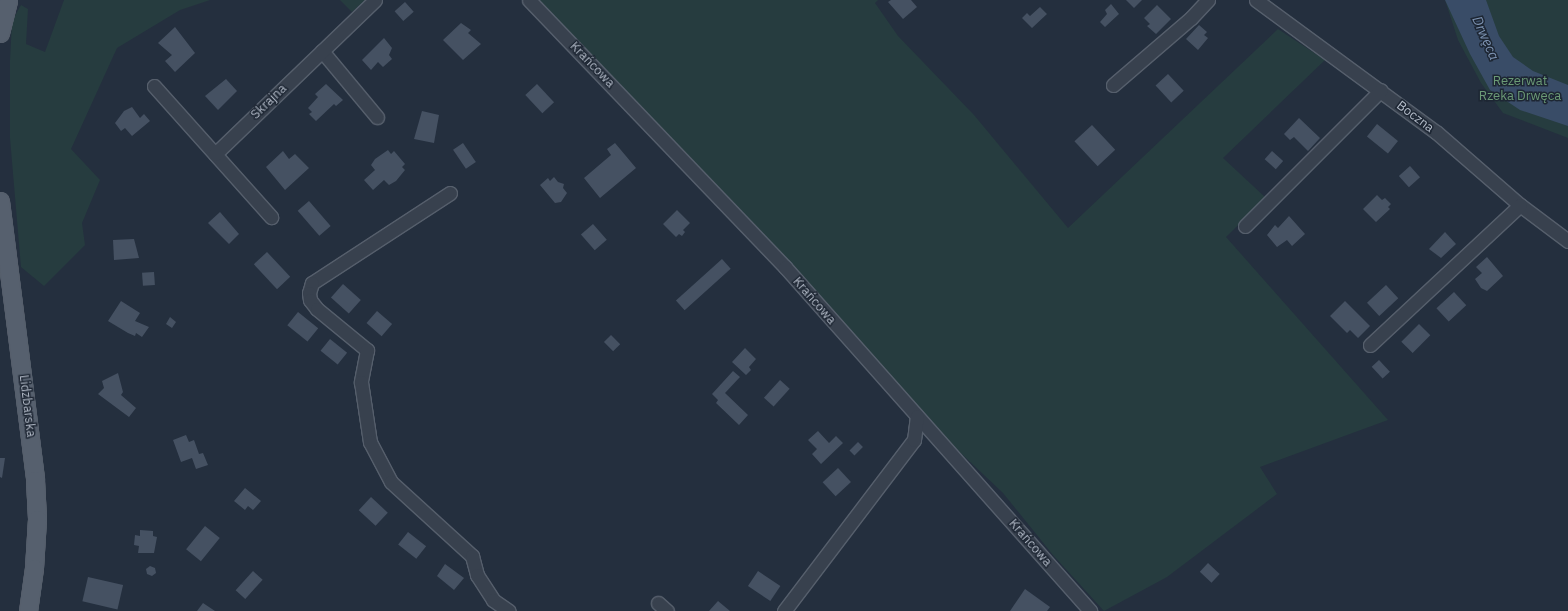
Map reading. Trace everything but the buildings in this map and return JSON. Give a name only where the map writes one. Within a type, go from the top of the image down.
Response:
[{"type":"main road","points":[[0,33],[8,0]]},
{"type":"main road","name":"Lidzbarska","points":[[0,201],[35,480],[37,519],[35,561],[28,611]]},
{"type":"street","name":"Skrajna","points":[[215,154],[375,0]]},
{"type":"street","name":"Krańcowa","points":[[529,0],[785,267],[1090,611]]},
{"type":"street","points":[[1113,84],[1185,23],[1208,0]]},
{"type":"street","name":"Boczna","points":[[1256,0],[1436,132],[1520,205],[1568,241]]},
{"type":"street","points":[[322,51],[378,117]]},
{"type":"street","points":[[154,86],[271,217]]},
{"type":"street","points":[[1245,226],[1380,90]]},
{"type":"street","points":[[450,193],[312,283],[308,293],[310,300],[317,309],[367,350],[361,382],[370,442],[391,482],[472,556],[477,575],[494,600],[509,611]]},
{"type":"street","points":[[1370,345],[1520,205]]},
{"type":"street","points":[[784,611],[914,440],[917,416]]},
{"type":"green space","points":[[64,0],[210,0],[180,10],[117,48],[71,149],[100,180],[82,223],[85,245],[44,286],[21,267],[10,138],[10,61],[12,21],[21,5],[28,9],[26,44],[45,52]]},
{"type":"green space","points":[[340,0],[365,0],[352,12]]},
{"type":"green space","points":[[539,0],[878,0],[875,3],[898,36],[974,115],[1068,228],[1278,29],[1325,60],[1223,158],[1266,198],[1226,237],[1388,420],[1260,467],[1277,494],[1167,577],[1104,611],[1053,555],[1003,493],[929,423],[676,143]]},
{"type":"green space","name":"Rezerwat Rzeka Drwęca","points":[[1445,0],[1568,0],[1568,138],[1503,113],[1481,83],[1458,40]]},
{"type":"water","name":"Rezerwat Rzeka Drwęca","points":[[1445,0],[1486,0],[1499,36],[1513,57],[1533,71],[1568,85],[1568,126],[1520,110],[1490,90],[1470,54]]},
{"type":"water label","name":"Drwęca","points":[[1486,38]]}]
